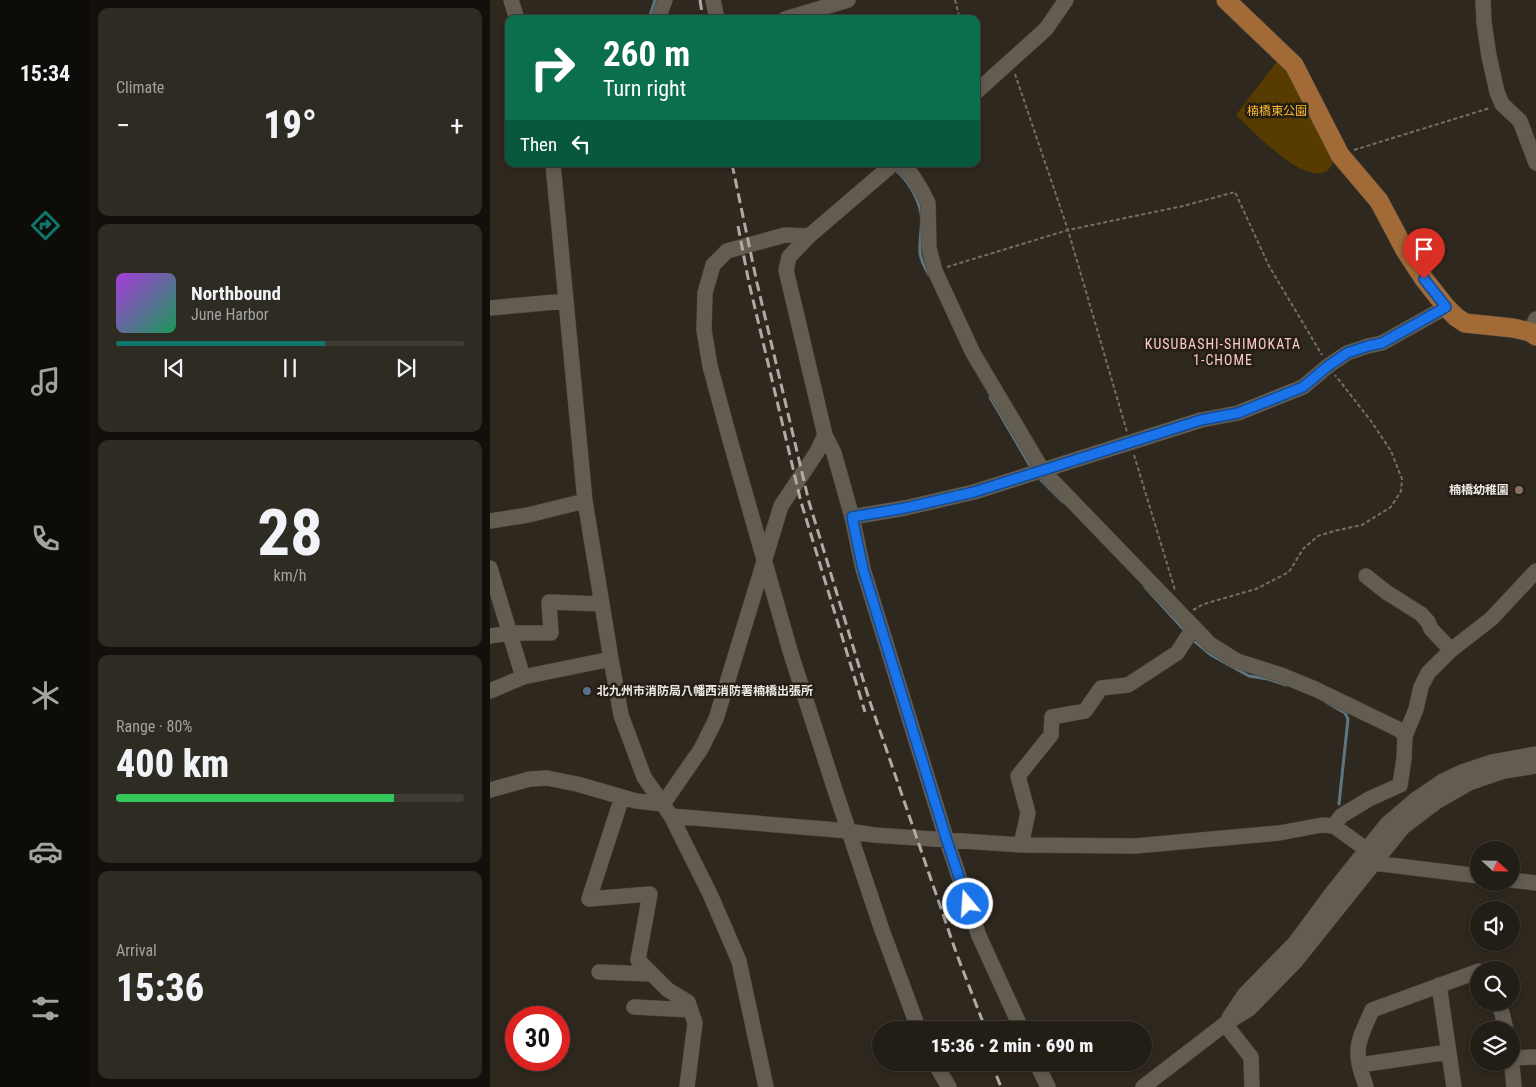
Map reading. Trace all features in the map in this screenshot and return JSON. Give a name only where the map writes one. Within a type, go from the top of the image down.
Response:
[{"type":"main road","points":[[1226,0],[1294,66],[1340,155],[1379,201],[1405,250],[1424,279],[1446,307],[1456,317],[1466,323],[1534,329]]},
{"type":"street","points":[[511,0],[516,15]]},
{"type":"street","points":[[659,15],[665,0]]},
{"type":"street","points":[[714,0],[716,15]]},
{"type":"street","points":[[798,15],[848,0]]},
{"type":"street","points":[[980,89],[1046,30],[1066,0]]},
{"type":"street","points":[[1483,0],[1484,24],[1489,56],[1498,92],[1502,104],[1520,121],[1536,163]]},
{"type":"street","points":[[553,167],[585,501],[621,715],[644,777],[667,810],[710,894],[739,961],[766,1087]]},
{"type":"street","points":[[890,167],[809,236],[789,257],[786,270],[825,434],[834,453],[852,517],[863,569],[947,841],[979,936],[1018,1021]]},
{"type":"street","points":[[904,167],[917,183],[928,203],[930,248],[935,271],[973,353],[1043,471],[1210,644],[1237,661],[1315,688],[1400,730],[1405,736]]},
{"type":"street","points":[[809,236],[785,235],[728,251],[713,265],[705,293],[704,330],[710,366],[791,654],[834,790],[916,1021]]},
{"type":"street","points":[[490,308],[566,301]]},
{"type":"street","points":[[852,517],[905,508],[974,492],[1201,420],[1238,413],[1303,387],[1347,353],[1382,343],[1446,307]]},
{"type":"street","points":[[667,810],[716,719],[781,506],[817,452],[825,434]]},
{"type":"street","points":[[490,521],[528,515],[585,501]]},
{"type":"street","points":[[1334,826],[1340,816],[1369,799],[1400,786],[1405,736],[1416,709],[1421,687],[1428,673],[1451,650],[1491,619],[1536,571]]},
{"type":"street","points":[[491,576],[523,677]]},
{"type":"street","points":[[1366,576],[1386,592],[1421,614],[1431,629],[1451,650]]},
{"type":"street","points":[[490,636],[510,633],[551,633],[549,602],[602,604]]},
{"type":"street","points":[[1021,845],[1028,813],[1018,776],[1051,735],[1052,717],[1085,710],[1100,688],[1128,686],[1177,654],[1189,622]]},
{"type":"street","points":[[490,690],[523,677],[611,658]]},
{"type":"street","points":[[1370,857],[1387,824],[1414,800],[1443,781],[1492,762],[1536,754]]},
{"type":"street","points":[[1143,1087],[1226,1024],[1245,994],[1295,944],[1332,893],[1403,827],[1436,802],[1469,783],[1504,771],[1536,766]]},
{"type":"street","points":[[490,790],[530,779],[547,778],[577,784],[667,810],[874,835],[1021,845],[1135,846],[1279,832],[1322,825],[1334,826],[1370,857],[1470,874]]},
{"type":"street","points":[[622,797],[588,899],[650,894],[638,960],[668,990],[688,1002],[695,1023],[687,1087]]},
{"type":"street","points":[[1520,881],[1536,882]]},
{"type":"street","points":[[599,972],[652,974]]},
{"type":"street","points":[[1366,1087],[1358,1052],[1360,1038],[1372,1010],[1470,974]]},
{"type":"street","points":[[1439,985],[1454,1087]]},
{"type":"street","points":[[634,1007],[691,1010]]},
{"type":"street","points":[[1226,1024],[1251,1057],[1252,1087]]},
{"type":"street","points":[[1360,1066],[1448,1052]]},
{"type":"street","points":[[1520,1057],[1536,1056]]},
{"type":"street","points":[[939,1071],[949,1087]]},
{"type":"street","points":[[1040,1071],[1048,1087]]},
{"type":"street","points":[[1513,1071],[1514,1087]]},
{"type":"path","points":[[954,0],[959,15]]},
{"type":"path","points":[[1011,62],[1068,230],[1176,592]]},
{"type":"path","points":[[1340,155],[1502,104]]},
{"type":"path","points":[[935,271],[1068,230],[1183,206],[1234,192],[1269,266],[1328,366],[1371,421],[1391,451],[1402,479],[1401,491],[1391,507],[1362,525],[1318,536],[1303,549],[1289,572],[1256,589],[1204,604],[1189,622]]},
{"type":"green space","name":"楠橋東公園","points":[[1279,59],[1293,74],[1334,159],[1329,169],[1319,173],[1307,171],[1294,165],[1266,144],[1236,115]]},
{"type":"waterway","points":[[650,15],[655,0]]},
{"type":"waterway","points":[[894,169],[915,194],[920,207],[922,222],[920,253],[922,262],[929,275]]},
{"type":"waterway","points":[[990,397],[1032,469]]},
{"type":"waterway","points":[[1037,476],[1063,502]]},
{"type":"waterway","points":[[1145,587],[1186,632]]},
{"type":"waterway","points":[[1192,639],[1211,655],[1249,676],[1268,679],[1286,685]]},
{"type":"waterway","points":[[1326,702],[1345,713],[1348,719],[1339,804]]},
{"type":"railway","points":[[700,0],[702,15]]},
{"type":"railway","points":[[733,167],[757,283],[809,502],[869,699],[957,955],[983,1021]]},
{"type":"railway","points":[[738,226],[749,283],[801,502],[865,712]]},
{"type":"railway","points":[[995,1071],[1001,1087]]},
{"type":"place","name":"楠橋幼稚園","points":[[1519,490]]},
{"type":"place","name":"北九州市消防局八幡西消防署楠橋出張所","points":[[587,691]]},
{"type":"district","name":"KUSUBASHI-SHIMOKATA 1-CHOME","points":[[1223,352]]},
{"type":"route","points":[[968,904],[863,569],[852,517],[905,508],[974,492],[1201,420],[1238,413],[1288,394],[1303,387],[1347,353],[1382,343],[1446,307],[1424,279]]}]
